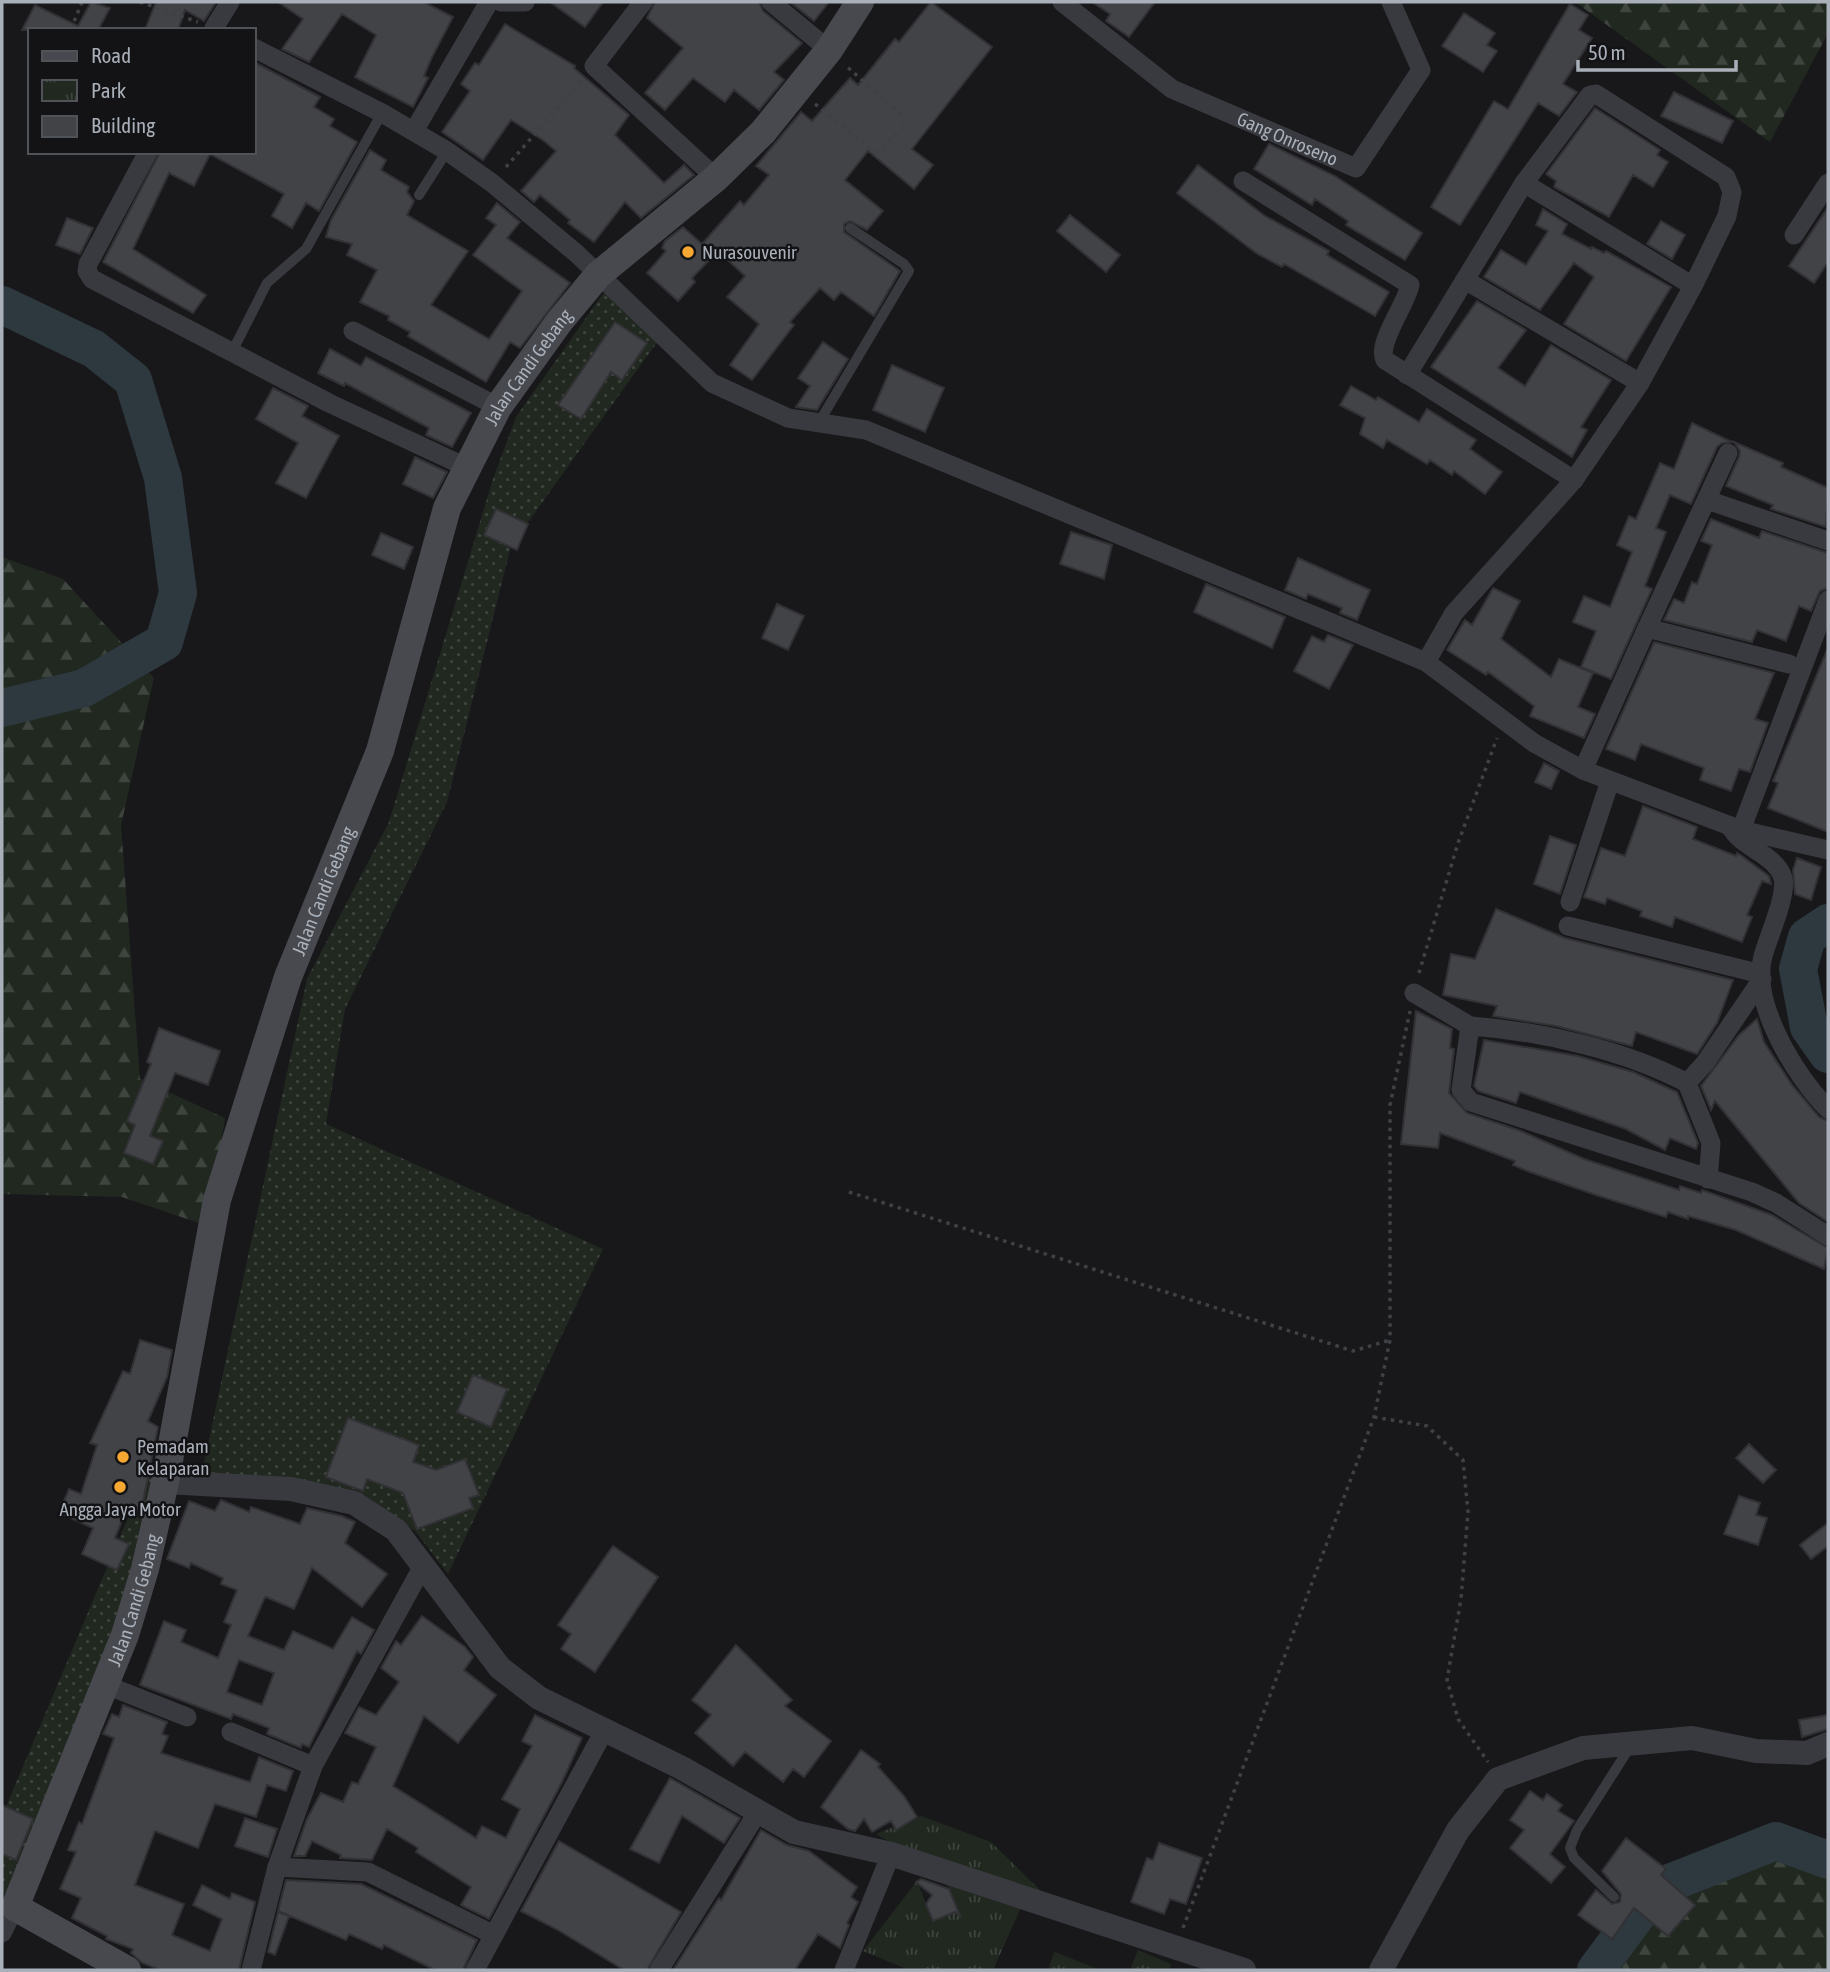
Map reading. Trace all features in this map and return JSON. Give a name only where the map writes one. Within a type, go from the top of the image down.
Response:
[{"type":"main road","name":"Jalan Candi Gebang","points":[[9,1903],[106,1685],[145,1569],[165,1482],[200,1277],[224,1175],[288,977],[380,751],[427,572],[447,508],[498,407],[559,322],[598,275],[716,178],[763,132],[829,50],[860,2]]},
{"type":"main road","points":[[9,1903],[127,1970]]},
{"type":"street","points":[[216,28],[230,2]]},
{"type":"street","points":[[414,131],[489,2]]},
{"type":"street","points":[[501,2],[525,2]]},
{"type":"street","points":[[643,2],[594,66],[716,178]]},
{"type":"street","points":[[771,2],[829,50]]},
{"type":"street","name":"Gang Onroseno","points":[[1062,2],[1172,89],[1356,168],[1421,70],[1391,2]]},
{"type":"street","points":[[256,49],[383,113],[447,151],[492,183],[598,275],[712,383],[788,418],[866,430],[1426,662],[1534,743],[1610,781],[1735,827],[1828,850]]},
{"type":"street","points":[[1407,375],[1524,183],[1590,95],[1596,94],[1727,177],[1732,192],[1727,216],[1693,286],[1640,383],[1574,480],[1454,613],[1426,662]]},
{"type":"street","points":[[147,154],[88,264],[87,271],[92,279],[329,403],[466,467]]},
{"type":"street","points":[[1243,181],[1410,285],[1407,300],[1382,345],[1381,353],[1407,375],[1574,480]]},
{"type":"street","points":[[1524,183],[1693,286]]},
{"type":"street","points":[[1794,235],[1828,183]]},
{"type":"street","points":[[1465,280],[1640,383]]},
{"type":"street","points":[[353,331],[498,407]]},
{"type":"street","points":[[1583,769],[1728,453]]},
{"type":"street","points":[[1707,500],[1828,541]]},
{"type":"street","points":[[1828,600],[1734,834],[1773,862],[1783,878],[1782,896],[1762,960],[1766,1004],[1778,1037],[1815,1096],[1828,1109]]},
{"type":"street","points":[[1647,628],[1789,664]]},
{"type":"street","points":[[1570,902],[1610,781]]},
{"type":"street","points":[[1568,926],[1762,977]]},
{"type":"street","points":[[1687,1083],[1705,1063],[1762,977]]},
{"type":"street","points":[[1414,993],[1470,1026],[1517,1029],[1647,1064],[1687,1083],[1712,1143],[1708,1179]]},
{"type":"street","points":[[1470,1026],[1461,1090],[1471,1101],[1776,1203],[1828,1236]]},
{"type":"street","points":[[165,1482],[291,1489],[354,1503],[396,1530],[500,1668],[539,1698],[682,1768],[794,1832],[891,1854],[1244,1970]]},
{"type":"street","points":[[256,1968],[277,1867],[313,1766],[424,1564]]},
{"type":"street","points":[[106,1685],[187,1717]]},
{"type":"street","points":[[475,1970],[604,1731]]},
{"type":"street","points":[[231,1732],[313,1766]]},
{"type":"street","points":[[1381,1970],[1458,1830],[1498,1779],[1583,1748],[1692,1738],[1756,1751],[1807,1753],[1828,1744]]},
{"type":"street","points":[[659,1970],[759,1810]]},
{"type":"street","points":[[844,1970],[891,1854]]},
{"type":"street","points":[[277,1867],[368,1872],[494,1935]]},
{"type":"street","points":[[2,1933],[9,1903]]},
{"type":"lane","points":[[232,352],[267,284],[306,249],[383,113]]},
{"type":"lane","points":[[419,195],[447,151]]},
{"type":"lane","points":[[818,424],[909,271],[904,264],[850,228]]},
{"type":"lane","points":[[1614,1896],[1574,1858],[1570,1848],[1577,1830],[1632,1744]]},
{"type":"path","points":[[71,28],[82,2]]},
{"type":"path","points":[[140,2],[212,28]]},
{"type":"path","points":[[797,90],[874,150],[881,150],[904,125],[904,117],[829,50]]},
{"type":"path","points":[[492,183],[594,66]]},
{"type":"path","points":[[1177,1947],[1374,1417],[1390,1340],[1390,1105],[1414,993],[1458,843],[1503,721]]},
{"type":"path","points":[[849,1192],[1353,1351],[1390,1340]]},
{"type":"path","points":[[1374,1417],[1427,1426],[1463,1460],[1468,1511],[1461,1599],[1447,1680],[1458,1720],[1498,1779]]},
{"type":"green space","points":[[1575,2],[1828,2],[1828,33],[1770,142]]},
{"type":"green space","points":[[607,288],[665,331],[511,546],[447,802],[345,1009],[326,1124],[603,1249],[448,1574],[415,1531],[361,1501],[201,1477],[307,979],[389,822],[493,479],[516,417]]},
{"type":"green space","points":[[2,557],[63,579],[154,678],[121,825],[140,1079],[225,1118],[208,1226],[122,1197],[2,1194]]},
{"type":"green space","points":[[142,1472],[177,1490],[27,1906],[2,1891],[2,1816],[130,1513]]},
{"type":"green space","points":[[921,1816],[991,1842],[1044,1894],[918,1859],[876,1834]]},
{"type":"green space","points":[[1775,1847],[1828,1868],[1828,1970],[1612,1970],[1670,1887]]},
{"type":"green space","points":[[942,1871],[1022,1905],[993,1970],[909,1970],[863,1951],[917,1881],[933,1921],[958,1911]]},
{"type":"green space","points":[[1138,1950],[1171,1964],[1169,1970],[1130,1970]]},
{"type":"green space","points":[[1055,1952],[1100,1970],[1048,1970]]},
{"type":"building","points":[[91,2],[110,8],[99,28],[22,30],[35,5],[78,26]]},
{"type":"building","points":[[156,2],[216,2],[204,21],[185,10],[179,28],[146,28]]},
{"type":"building","points":[[278,2],[424,2],[453,17],[431,59],[424,76],[428,78],[413,107],[355,77],[376,35],[342,14],[309,62],[282,49],[303,19]]},
{"type":"building","points":[[550,2],[603,2],[585,27]]},
{"type":"building","points":[[655,2],[759,2],[763,11],[802,43],[774,72],[784,80],[759,110],[734,90],[725,102],[693,78],[665,110],[645,93],[683,48],[647,18]]},
{"type":"building","points":[[790,2],[829,2],[814,21]]},
{"type":"building","points":[[931,2],[992,47],[912,149],[933,165],[914,189],[868,151],[845,180],[883,211],[867,230],[850,221],[844,224],[844,232],[900,271],[874,316],[841,292],[834,300],[820,288],[790,322],[794,325],[752,380],[730,365],[759,324],[727,297],[745,276],[718,251],[692,278],[695,282],[678,301],[647,273],[666,251],[662,248],[665,241],[683,227],[702,244],[740,201],[744,205],[769,175],[756,166],[801,112],[812,121],[850,78],[858,85],[895,39],[899,42]]},
{"type":"building","points":[[1092,2],[1155,2],[1129,37],[1106,21],[1110,14]]},
{"type":"building","points":[[1570,4],[1588,15],[1579,30],[1592,38],[1563,84],[1577,92],[1559,116],[1538,103],[1460,225],[1431,207],[1494,101],[1508,109]]},
{"type":"building","points":[[1464,13],[1495,33],[1487,45],[1497,51],[1483,72],[1442,46]]},
{"type":"building","points":[[505,24],[575,66],[574,68],[629,115],[615,135],[664,183],[684,165],[694,175],[641,218],[625,202],[594,242],[568,223],[570,220],[540,195],[534,202],[521,191],[556,151],[544,141],[511,120],[483,160],[442,132],[470,91],[461,84],[475,63],[479,65]]},
{"type":"building","points":[[256,63],[320,97],[314,107],[334,119],[330,126],[357,142],[319,211],[306,203],[292,228],[272,216],[284,194],[210,154],[256,154]]},
{"type":"building","points":[[1674,92],[1733,121],[1722,143],[1661,116]]},
{"type":"building","points":[[1595,108],[1660,150],[1657,155],[1668,162],[1653,187],[1633,175],[1609,217],[1554,187],[1556,181],[1546,174]]},
{"type":"building","points":[[1269,144],[1335,176],[1422,233],[1405,260],[1346,225],[1348,221],[1315,199],[1312,205],[1254,169]]},
{"type":"building","points":[[370,150],[386,160],[381,170],[409,187],[407,192],[414,201],[407,215],[468,251],[431,305],[489,339],[522,291],[473,255],[496,225],[486,218],[497,203],[520,222],[507,238],[570,283],[520,348],[510,342],[486,382],[408,336],[410,332],[388,320],[389,316],[360,302],[377,270],[347,255],[352,244],[326,237],[331,220]]},
{"type":"building","points":[[159,154],[210,154],[194,186],[169,173],[133,249],[206,295],[193,313],[103,262]]},
{"type":"building","points":[[1198,165],[1265,216],[1329,251],[1327,255],[1389,292],[1375,316],[1284,264],[1282,267],[1256,253],[1177,193]]},
{"type":"building","points":[[1828,207],[1828,262],[1814,283],[1789,266]]},
{"type":"building","points":[[1543,209],[1567,224],[1562,234],[1591,249],[1592,247],[1604,253],[1606,251],[1671,287],[1626,361],[1564,324],[1594,277],[1574,263],[1540,310],[1484,277],[1501,250],[1526,265],[1548,231],[1536,225]]},
{"type":"building","points":[[1070,215],[1120,255],[1106,272],[1057,231]]},
{"type":"building","points":[[67,218],[93,228],[80,254],[56,245]]},
{"type":"building","points":[[1661,221],[1685,235],[1672,259],[1647,244]]},
{"type":"building","points":[[1477,301],[1526,330],[1498,368],[1525,386],[1551,345],[1611,380],[1581,427],[1587,430],[1572,457],[1431,367]]},
{"type":"building","points":[[615,322],[647,343],[622,380],[611,372],[581,419],[558,405]]},
{"type":"building","points":[[823,342],[848,359],[817,410],[796,407],[810,386],[798,378]]},
{"type":"building","points":[[330,349],[361,366],[366,357],[471,413],[452,447],[426,435],[429,428],[345,383],[344,386],[318,373]]},
{"type":"building","points":[[892,365],[944,388],[925,432],[873,410]]},
{"type":"building","points":[[1351,386],[1376,400],[1378,397],[1419,422],[1427,409],[1476,440],[1470,449],[1502,472],[1485,494],[1454,471],[1452,475],[1430,460],[1427,464],[1387,440],[1383,448],[1360,434],[1365,418],[1340,405]]},
{"type":"building","points":[[273,388],[308,406],[302,416],[339,436],[306,498],[276,483],[298,443],[256,419]]},
{"type":"building","points":[[1692,423],[1732,442],[1722,443],[1717,447],[1691,504],[1670,495],[1656,528],[1666,532],[1645,586],[1652,589],[1611,679],[1581,667],[1596,631],[1573,622],[1584,596],[1610,607],[1632,552],[1617,545],[1629,516],[1636,519],[1660,463],[1674,469]]},
{"type":"building","points":[[1734,442],[1783,463],[1781,467],[1828,488],[1826,527],[1771,509],[1773,505],[1726,486],[1739,457],[1740,451]]},
{"type":"building","points":[[415,457],[447,472],[433,498],[403,484]]},
{"type":"building","points":[[496,509],[528,524],[517,550],[484,535]]},
{"type":"building","points":[[1711,519],[1759,538],[1762,531],[1828,553],[1828,588],[1820,591],[1811,611],[1799,606],[1786,641],[1757,630],[1752,642],[1664,620],[1674,599],[1684,603],[1692,582],[1697,584],[1712,545],[1701,541]]},
{"type":"building","points":[[1071,532],[1112,545],[1104,579],[1060,564]]},
{"type":"building","points":[[381,533],[413,547],[404,569],[372,555]]},
{"type":"building","points":[[1298,558],[1370,590],[1357,620],[1340,613],[1342,608],[1308,594],[1306,599],[1285,590]]},
{"type":"building","points":[[1206,584],[1285,617],[1272,648],[1194,612]]},
{"type":"building","points":[[1493,588],[1520,601],[1501,639],[1551,677],[1559,659],[1593,673],[1578,707],[1595,714],[1584,738],[1530,716],[1534,706],[1488,672],[1486,675],[1447,650],[1465,620],[1472,625]]},
{"type":"building","points":[[777,604],[804,616],[788,650],[762,638]]},
{"type":"building","points":[[1328,635],[1353,645],[1329,689],[1294,671],[1312,636],[1324,642]]},
{"type":"building","points":[[1654,642],[1774,673],[1755,719],[1768,723],[1750,772],[1739,769],[1731,791],[1700,780],[1704,768],[1641,744],[1635,760],[1606,749]]},
{"type":"building","points":[[1827,650],[1828,832],[1768,808],[1778,783],[1773,781]]},
{"type":"building","points":[[1544,763],[1559,771],[1551,789],[1535,782]]},
{"type":"building","points":[[1643,806],[1697,827],[1693,839],[1736,856],[1737,853],[1769,876],[1771,884],[1762,881],[1747,915],[1752,917],[1742,942],[1675,917],[1672,927],[1640,916],[1642,911],[1607,898],[1605,904],[1584,897],[1601,848],[1625,856]]},
{"type":"building","points":[[1550,836],[1576,845],[1560,894],[1534,884]]},
{"type":"building","points":[[1797,858],[1821,867],[1811,900],[1795,894],[1793,870]]},
{"type":"building","points":[[1496,909],[1565,938],[1733,980],[1717,1023],[1697,1054],[1636,1032],[1632,1046],[1556,1026],[1493,1016],[1497,1006],[1443,995],[1451,954],[1475,959]]},
{"type":"building","points":[[1416,1011],[1452,1029],[1450,1048],[1454,1049],[1449,1093],[1467,1113],[1521,1131],[1584,1159],[1679,1190],[1680,1186],[1701,1193],[1702,1190],[1772,1215],[1828,1248],[1824,1269],[1736,1230],[1668,1212],[1666,1217],[1596,1195],[1530,1172],[1513,1165],[1515,1161],[1440,1133],[1438,1148],[1401,1144]]},
{"type":"building","points":[[1757,1019],[1764,1042],[1792,1085],[1819,1117],[1828,1121],[1828,1222],[1799,1203],[1715,1101],[1711,1110],[1701,1086],[1739,1035]]},
{"type":"building","points":[[159,1028],[220,1051],[208,1085],[175,1073],[150,1136],[163,1141],[153,1164],[124,1153],[135,1125],[127,1121],[151,1064],[147,1062]]},
{"type":"building","points":[[1484,1040],[1578,1056],[1633,1072],[1677,1092],[1698,1143],[1696,1149],[1670,1138],[1665,1150],[1626,1129],[1520,1092],[1516,1103],[1478,1091],[1474,1086]]},
{"type":"building","points":[[140,1340],[172,1350],[167,1377],[148,1421],[158,1427],[141,1512],[127,1508],[115,1538],[129,1544],[117,1570],[82,1554],[93,1528],[59,1513],[69,1489],[81,1494],[97,1445],[90,1443],[123,1371],[130,1374]]},
{"type":"building","points":[[473,1375],[507,1389],[491,1427],[457,1412]]},
{"type":"building","points":[[348,1418],[419,1445],[413,1462],[436,1470],[465,1459],[479,1495],[469,1498],[473,1508],[417,1529],[403,1493],[367,1479],[363,1491],[326,1477]]},
{"type":"building","points":[[1749,1444],[1776,1470],[1763,1483],[1736,1458]]},
{"type":"building","points":[[1739,1496],[1760,1503],[1756,1515],[1767,1518],[1758,1545],[1724,1534]]},
{"type":"building","points":[[221,1500],[249,1512],[251,1507],[300,1524],[307,1508],[342,1516],[355,1522],[345,1543],[387,1574],[362,1607],[312,1568],[294,1609],[266,1597],[264,1599],[248,1636],[284,1650],[293,1631],[333,1649],[352,1617],[374,1630],[361,1654],[357,1651],[309,1747],[302,1744],[301,1748],[267,1734],[269,1728],[233,1714],[231,1719],[140,1685],[164,1621],[186,1630],[181,1642],[218,1658],[231,1625],[224,1622],[237,1590],[221,1584],[223,1578],[191,1563],[189,1568],[167,1559],[189,1501],[215,1511]],"holes":[[[239,1660],[274,1673],[262,1705],[227,1692]]]},
{"type":"building","points":[[1828,1523],[1828,1546],[1811,1559],[1800,1545]]},
{"type":"building","points":[[613,1546],[658,1577],[595,1672],[561,1649],[571,1634],[558,1625]]},
{"type":"building","points":[[422,1616],[465,1647],[473,1657],[464,1670],[496,1695],[458,1743],[424,1716],[393,1786],[476,1838],[482,1826],[506,1838],[520,1809],[502,1799],[532,1746],[522,1741],[535,1715],[582,1738],[562,1782],[489,1919],[461,1905],[471,1887],[416,1852],[418,1848],[387,1829],[372,1860],[340,1858],[341,1855],[312,1841],[305,1856],[294,1856],[307,1819],[321,1793],[343,1802],[352,1782],[358,1784],[376,1747],[345,1733],[359,1707],[376,1715],[399,1682],[381,1668],[396,1641],[401,1645]]},
{"type":"building","points":[[736,1645],[792,1700],[785,1706],[831,1741],[804,1777],[793,1769],[783,1782],[745,1752],[733,1766],[695,1733],[711,1715],[692,1700]]},
{"type":"building","points":[[123,1705],[167,1722],[162,1734],[168,1736],[161,1753],[250,1782],[259,1757],[293,1771],[286,1791],[267,1785],[256,1817],[215,1804],[198,1848],[155,1831],[135,1885],[184,1904],[172,1935],[210,1951],[222,1919],[193,1905],[202,1885],[230,1899],[232,1893],[255,1902],[239,1970],[160,1970],[142,1963],[131,1953],[133,1949],[106,1939],[107,1936],[72,1918],[81,1898],[60,1889],[76,1852],[68,1850],[79,1822],[82,1824],[114,1738],[103,1734],[112,1714],[119,1717]]},
{"type":"building","points":[[1828,1715],[1828,1729],[1802,1737],[1799,1720]]},
{"type":"building","points":[[861,1750],[880,1764],[878,1767],[904,1796],[917,1817],[896,1830],[891,1821],[872,1832],[864,1819],[855,1831],[848,1829],[821,1807]]},
{"type":"building","points":[[670,1778],[740,1818],[724,1843],[682,1816],[659,1863],[630,1849]]},
{"type":"building","points":[[1530,1791],[1543,1800],[1547,1794],[1562,1805],[1558,1811],[1574,1821],[1550,1854],[1565,1867],[1551,1883],[1510,1848],[1524,1830],[1510,1820]]},
{"type":"building","points":[[2,1805],[33,1819],[16,1860],[2,1854]]},
{"type":"building","points":[[245,1818],[277,1829],[268,1857],[235,1846]]},
{"type":"building","points":[[761,1830],[787,1845],[809,1851],[857,1887],[851,1897],[858,1902],[847,1923],[849,1925],[840,1948],[818,1934],[795,1970],[673,1970],[719,1898],[721,1900]]},
{"type":"building","points":[[1626,1838],[1666,1869],[1661,1875],[1695,1905],[1668,1936],[1634,1908],[1612,1939],[1578,1915],[1596,1890],[1612,1904],[1620,1902],[1621,1894],[1602,1871]]},
{"type":"building","points":[[559,1841],[681,1912],[647,1970],[624,1970],[521,1911]]},
{"type":"building","points":[[1159,1843],[1202,1858],[1186,1904],[1170,1899],[1164,1914],[1131,1902],[1147,1858],[1153,1860]]},
{"type":"building","points":[[921,1879],[949,1889],[960,1916],[955,1912],[933,1921],[926,1904],[932,1895],[916,1882]]},
{"type":"building","points":[[286,1880],[361,1884],[477,1940],[463,1970],[435,1970],[384,1945],[382,1949],[349,1934],[346,1940],[278,1911]]},
{"type":"building","points":[[278,1912],[289,1916],[275,1955],[268,1952]]},
{"type":"waterway","points":[[2,305],[94,349],[133,380],[163,478],[178,593],[164,642],[84,688],[2,708]]},
{"type":"waterway","points":[[1828,923],[1807,937],[1798,969],[1809,1027],[1828,1054]]},
{"type":"waterway","points":[[1596,1970],[1657,1888],[1776,1841],[1828,1860]]},
{"type":"place","name":"Nurasouvenir","points":[[688,252]]},
{"type":"place","name":"Pemadam Kelaparan","points":[[123,1457]]},
{"type":"place","name":"Angga Jaya Motor","points":[[120,1487]]}]
